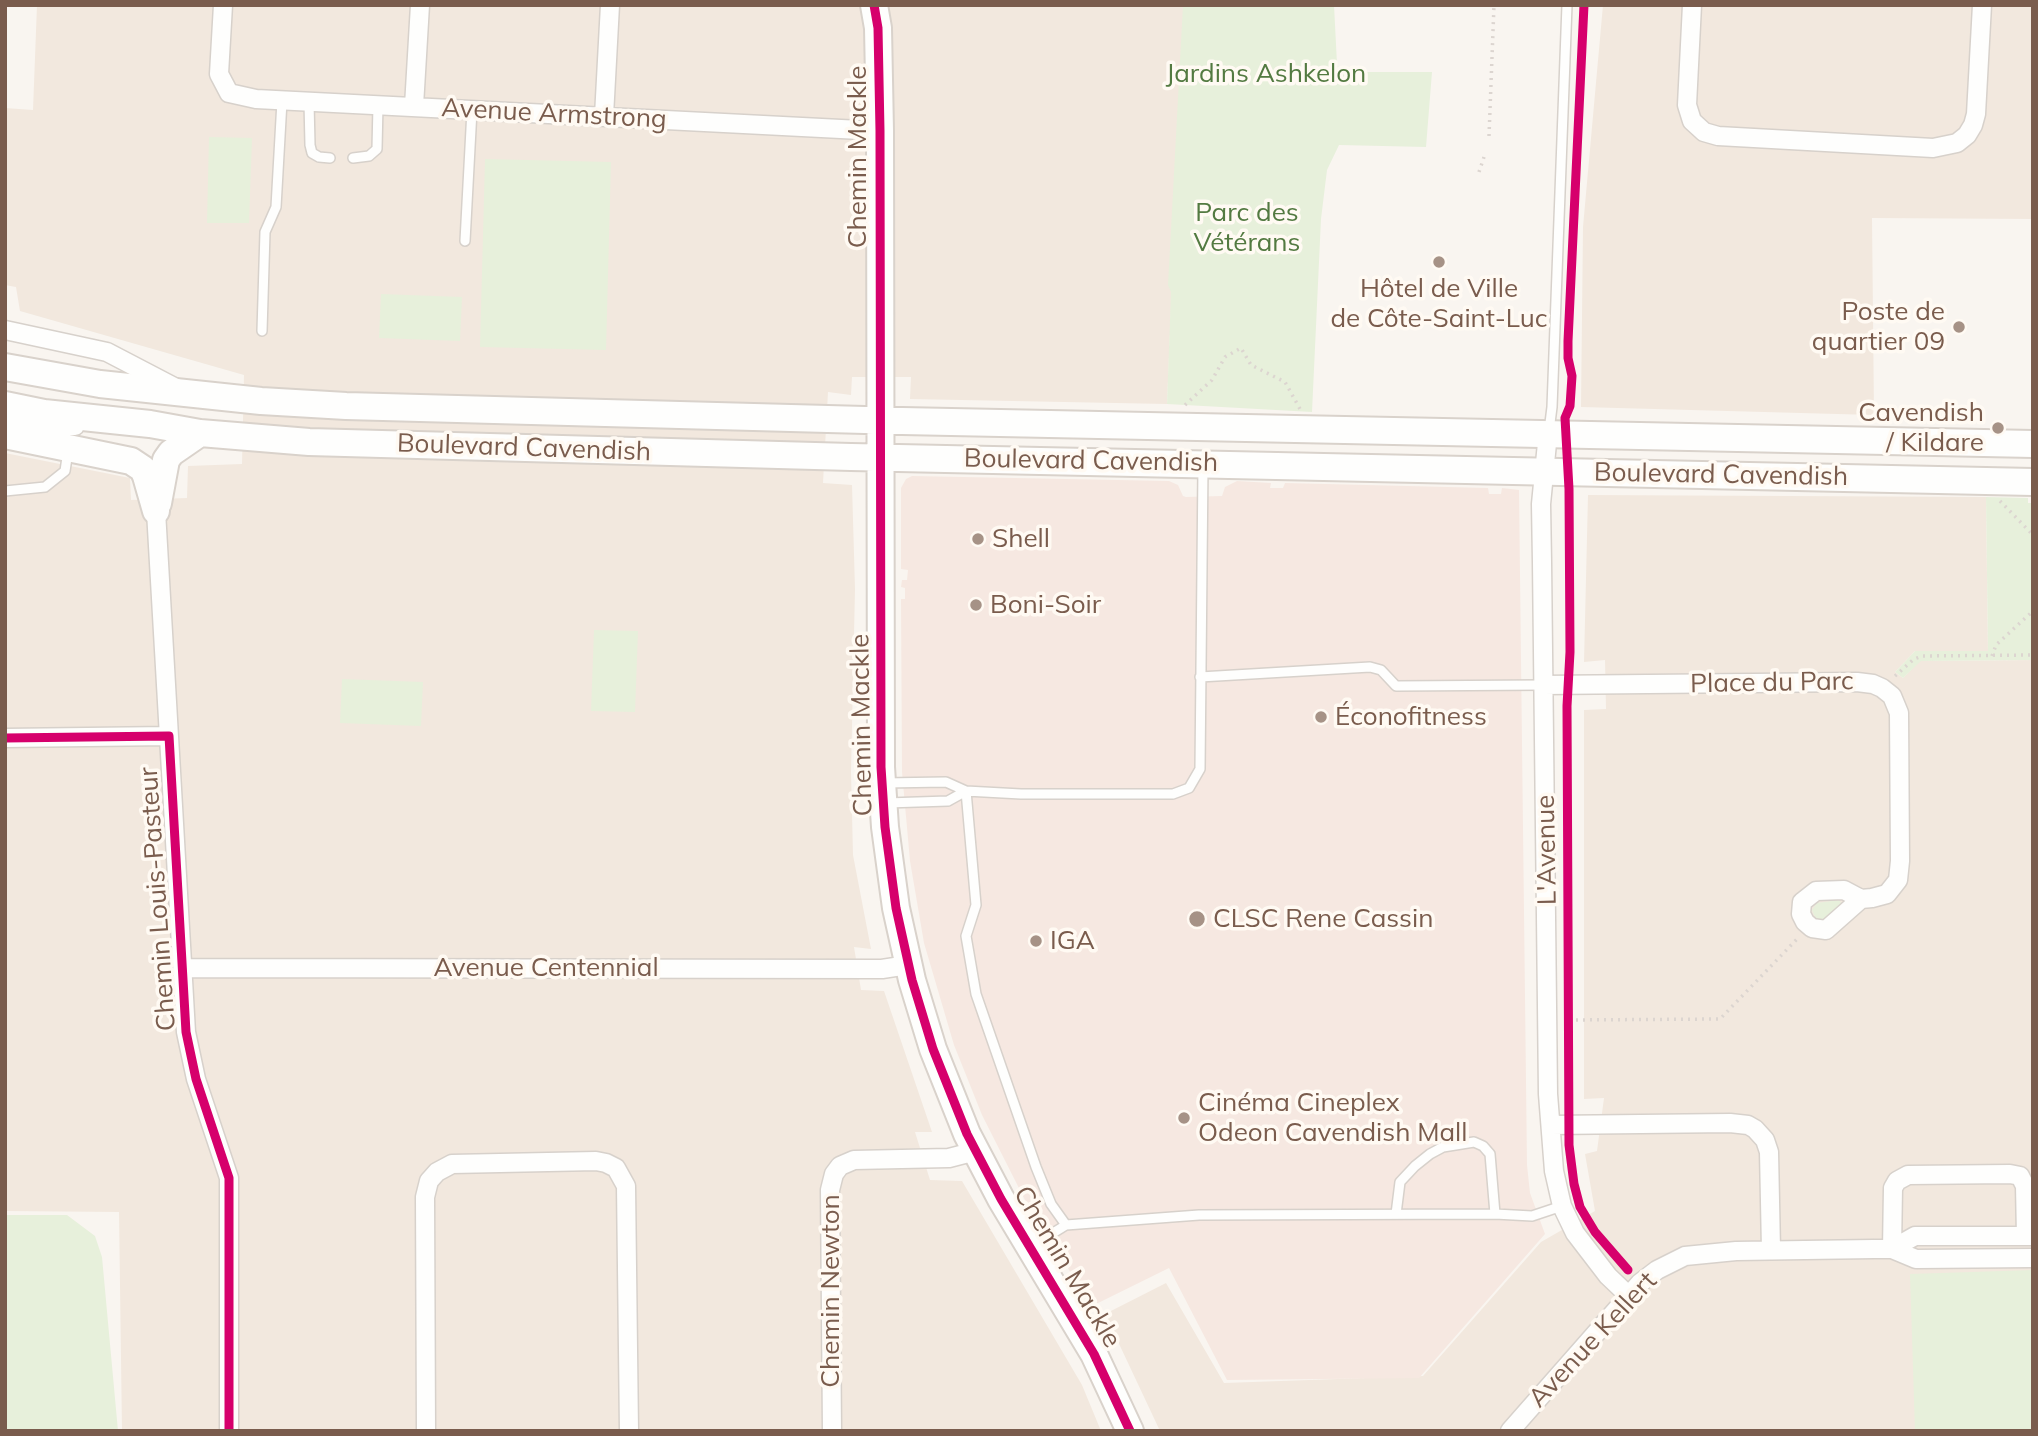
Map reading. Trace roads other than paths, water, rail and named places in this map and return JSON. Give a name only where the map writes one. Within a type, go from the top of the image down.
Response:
[{"type":"main road","name":"Chemin Mackle","points":[[874,5],[878,28],[880,131],[883,793],[892,886],[908,965],[933,1049],[952,1100],[976,1151],[1094,1354],[1130,1431]]},
{"type":"main road","name":"Boulevard Cavendish","points":[[5,367],[100,384],[346,407],[880,420],[1302,421],[1548,433],[2033,444]]},
{"type":"main road","name":"Boulevard Cavendish","points":[[5,405],[44,413],[150,424],[200,433],[349,444],[2033,482]]},
{"type":"main road","points":[[156,511],[166,460],[171,453],[200,433]]},
{"type":"main road","points":[[5,435],[137,464],[146,476],[156,511]]},
{"type":"street","name":"Avenue Armstrong","points":[[223,5],[219,74],[229,93],[256,99],[880,131]]},
{"type":"street","points":[[414,106],[419,5]]},
{"type":"street","points":[[604,116],[610,5]]},
{"type":"street","points":[[1692,5],[1687,104],[1692,121],[1704,132],[1718,136],[1933,148],[1957,143],[1968,135],[1973,125],[1976,114],[1982,5]]},
{"type":"street","name":"Boulevard Cavendish","points":[[5,330],[107,352],[185,393]]},
{"type":"street","name":"Boulevard Cavendish","points":[[5,422],[40,428],[150,424]]},
{"type":"street","name":"L'Avenue","points":[[1548,433],[1541,504],[1548,1094],[1554,1171],[1562,1206],[1586,1248],[1608,1276],[1629,1296]]},
{"type":"street","name":"Chemin Louis-Pasteur","points":[[156,511],[186,1032],[195,1079],[229,1178],[229,1431]]},
{"type":"street","name":"Place du Parc","points":[[1543,685],[1888,684],[1899,713],[1898,880],[1891,891],[1881,896],[1861,899],[1830,928],[1804,933],[1802,902],[1811,893],[1844,890],[1861,899]]},
{"type":"street","points":[[5,738],[169,736]]},
{"type":"street","name":"Avenue Centennial","points":[[184,968],[882,969],[908,965]]},
{"type":"street","points":[[1551,1125],[1748,1125],[1765,1140],[1769,1152],[1771,1250]]},
{"type":"street","name":"Chemin Newton","points":[[832,1431],[830,1190],[834,1174],[840,1166],[854,1160],[949,1158],[976,1151]]},
{"type":"street","points":[[426,1431],[425,1197],[429,1181],[437,1172],[452,1164],[596,1161],[616,1168],[626,1186],[629,1431]]},
{"type":"street","points":[[1892,1249],[1893,1188],[1897,1181],[1908,1175],[2020,1176],[2025,1186],[2029,1236]]},
{"type":"street","name":"Avenue Kellert","points":[[1892,1249],[1915,1236],[2029,1236]]},
{"type":"street","name":"Avenue Kellert","points":[[1510,1431],[1629,1296],[1650,1275],[1685,1256],[1771,1250],[1892,1249],[1916,1259],[2033,1258]]},
{"type":"lane","points":[[1548,433],[1552,407],[1567,5]]},
{"type":"lane","points":[[262,331],[265,232],[276,208],[282,101]]},
{"type":"lane","points":[[309,102],[312,153],[330,158]]},
{"type":"lane","points":[[353,158],[369,156],[377,149],[378,104]]},
{"type":"lane","points":[[464,241],[472,110]]},
{"type":"lane","points":[[5,491],[45,487],[65,471],[68,448]]},
{"type":"lane","points":[[883,793],[946,782],[967,792],[1021,794],[1173,794],[1189,788],[1200,769],[1203,464]]},
{"type":"lane","points":[[1200,677],[1370,667],[1381,670],[1396,686],[1543,685]]},
{"type":"lane","points":[[883,793],[948,801],[967,792]]},
{"type":"lane","points":[[967,792],[976,905],[966,936],[975,994],[1036,1167],[1051,1204],[1066,1225]]},
{"type":"lane","points":[[1396,1214],[1400,1182],[1415,1166],[1443,1147],[1474,1142],[1483,1146],[1490,1154],[1495,1213]]},
{"type":"lane","points":[[1030,1247],[1066,1225],[1199,1214],[1495,1213],[1532,1216],[1562,1206]]},
{"type":"place","name":"Hôtel de Ville de Côte-Saint-Luc","points":[[1439,262]]},
{"type":"place","name":"Poste de quartier 09","points":[[1959,327]]},
{"type":"place","name":"Cavendish / Kildare","points":[[1998,428]]},
{"type":"place","name":"Shell","points":[[978,539]]},
{"type":"place","name":"Boni-Soir","points":[[976,605]]},
{"type":"place","name":"Éconofitness","points":[[1321,717]]},
{"type":"place","name":"CLSC Rene Cassin","points":[[1197,919]]},
{"type":"place","name":"IGA","points":[[1036,941]]},
{"type":"place","name":"Cinéma Cineplex Odeon Cavendish Mall","points":[[1184,1118]]},
{"type":"park label","name":"Jardins Ashkelon","points":[[1266,74]]},
{"type":"park label","name":"Parc des Vétérans","points":[[1247,228]]}]
